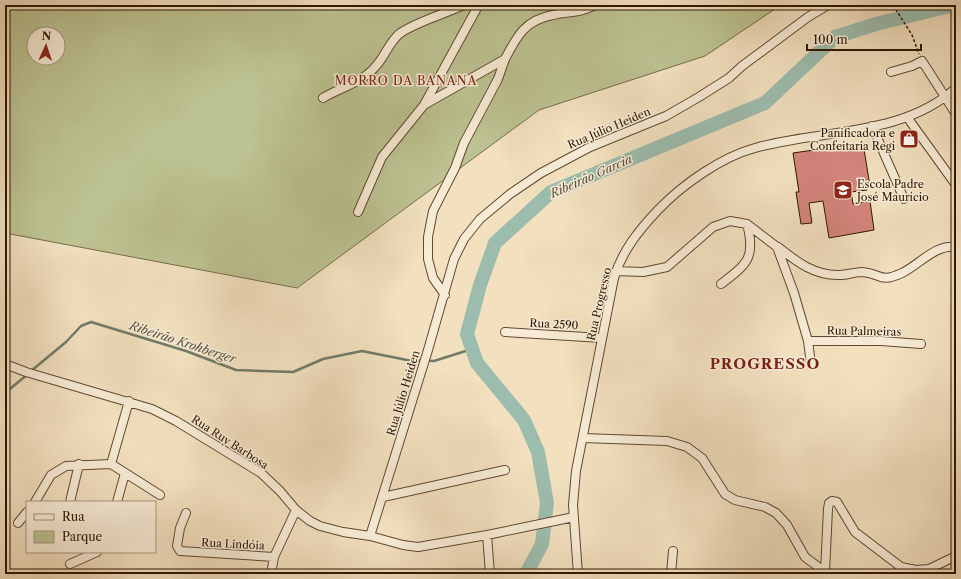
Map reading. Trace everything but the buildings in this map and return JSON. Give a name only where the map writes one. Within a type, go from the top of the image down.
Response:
[{"type":"street","points":[[323,98],[364,78],[376,66],[390,44],[400,34],[413,26],[464,5]]},
{"type":"street","points":[[358,212],[382,157],[424,105],[477,8],[475,5]]},
{"type":"street","points":[[445,295],[433,278],[428,259],[428,237],[433,210],[455,168],[464,143],[498,79],[505,59],[516,37],[530,22],[552,15],[582,12],[595,5]]},
{"type":"street","name":"Rua Júlio Heiden","points":[[370,536],[445,295],[454,259],[464,240],[480,219],[510,194],[541,173],[576,154],[653,122],[699,97],[729,78],[742,66],[808,17],[828,5]]},
{"type":"street","points":[[424,105],[505,59]]},
{"type":"street","points":[[891,72],[912,66],[922,61],[956,114]]},
{"type":"street","name":"Rua Progresso","points":[[578,574],[573,505],[576,471],[616,271],[622,257],[640,229],[664,203],[693,180],[726,160],[754,148],[872,126],[907,117],[946,98],[956,88]]},
{"type":"street","points":[[907,117],[956,185]]},
{"type":"street","points":[[872,126],[904,199]]},
{"type":"street","points":[[616,271],[643,272],[667,267],[713,227],[730,221],[747,224],[801,265],[825,274],[841,275],[862,272],[886,279],[904,272],[941,249],[956,247]]},
{"type":"street","points":[[721,284],[742,267],[750,254],[752,242],[747,224]]},
{"type":"street","points":[[777,247],[794,293],[808,341],[811,364]]},
{"type":"street","name":"Rua 2590","points":[[505,332],[602,338]]},
{"type":"street","name":"Rua Palmeiras","points":[[808,341],[881,341],[921,344]]},
{"type":"street","name":"Rua Ruy Barbosa","points":[[5,364],[26,372],[129,401],[152,409],[176,421],[261,473],[280,491],[296,510],[310,521],[320,526],[343,532],[370,536],[403,545],[418,546],[487,535],[574,517]]},
{"type":"street","points":[[111,464],[129,401]]},
{"type":"street","points":[[583,438],[667,441],[687,446],[702,458],[725,494],[735,500],[765,507],[776,512],[787,525],[805,557],[826,573]]},
{"type":"street","points":[[70,501],[79,464]]},
{"type":"street","points":[[36,501],[51,475],[66,466],[79,464],[111,464],[160,495]]},
{"type":"street","points":[[383,497],[505,470]]},
{"type":"street","points":[[117,501],[125,473]]},
{"type":"street","points":[[826,573],[828,509],[829,503],[832,501],[837,502],[855,532],[874,548],[901,567],[917,572],[929,569],[956,556]]},
{"type":"street","name":"Rua Lindóia","points":[[186,513],[180,528],[177,546],[180,551],[274,557],[296,510]]},
{"type":"street","points":[[18,523],[26,513]]},
{"type":"street","points":[[487,535],[490,574]]},
{"type":"street","points":[[671,574],[673,552]]},
{"type":"street","points":[[70,564],[95,553]]},
{"type":"street","points":[[271,574],[274,557]]},
{"type":"path","points":[[893,5],[912,35],[922,61]]},
{"type":"green space","points":[[5,5],[781,5],[705,56],[539,110],[297,288],[5,233]]},
{"type":"waterway","name":"Ribeirão Garcia","points":[[526,574],[542,544],[547,503],[538,452],[524,420],[477,363],[467,334],[480,285],[495,243],[551,192],[765,103],[835,37],[876,24],[954,5]]},
{"type":"waterway","name":"Ribeirão Krohberger","points":[[31,371],[66,342],[81,326],[91,322],[186,351],[236,370],[293,372],[323,359],[362,351],[407,360],[434,361],[472,349]]},
{"type":"waterway","name":"Ribeirão Krohberger","points":[[5,393],[28,374]]},
{"type":"place","name":"Panificadora e Confeitaria Regi","points":[[909,139]]},
{"type":"place","name":"Escola Padre José Maurício","points":[[843,190]]},
{"type":"district","name":"MORRO DA BANANA","points":[[406,80]]},
{"type":"district","name":"PROGRESSO","points":[[765,363]]}]
